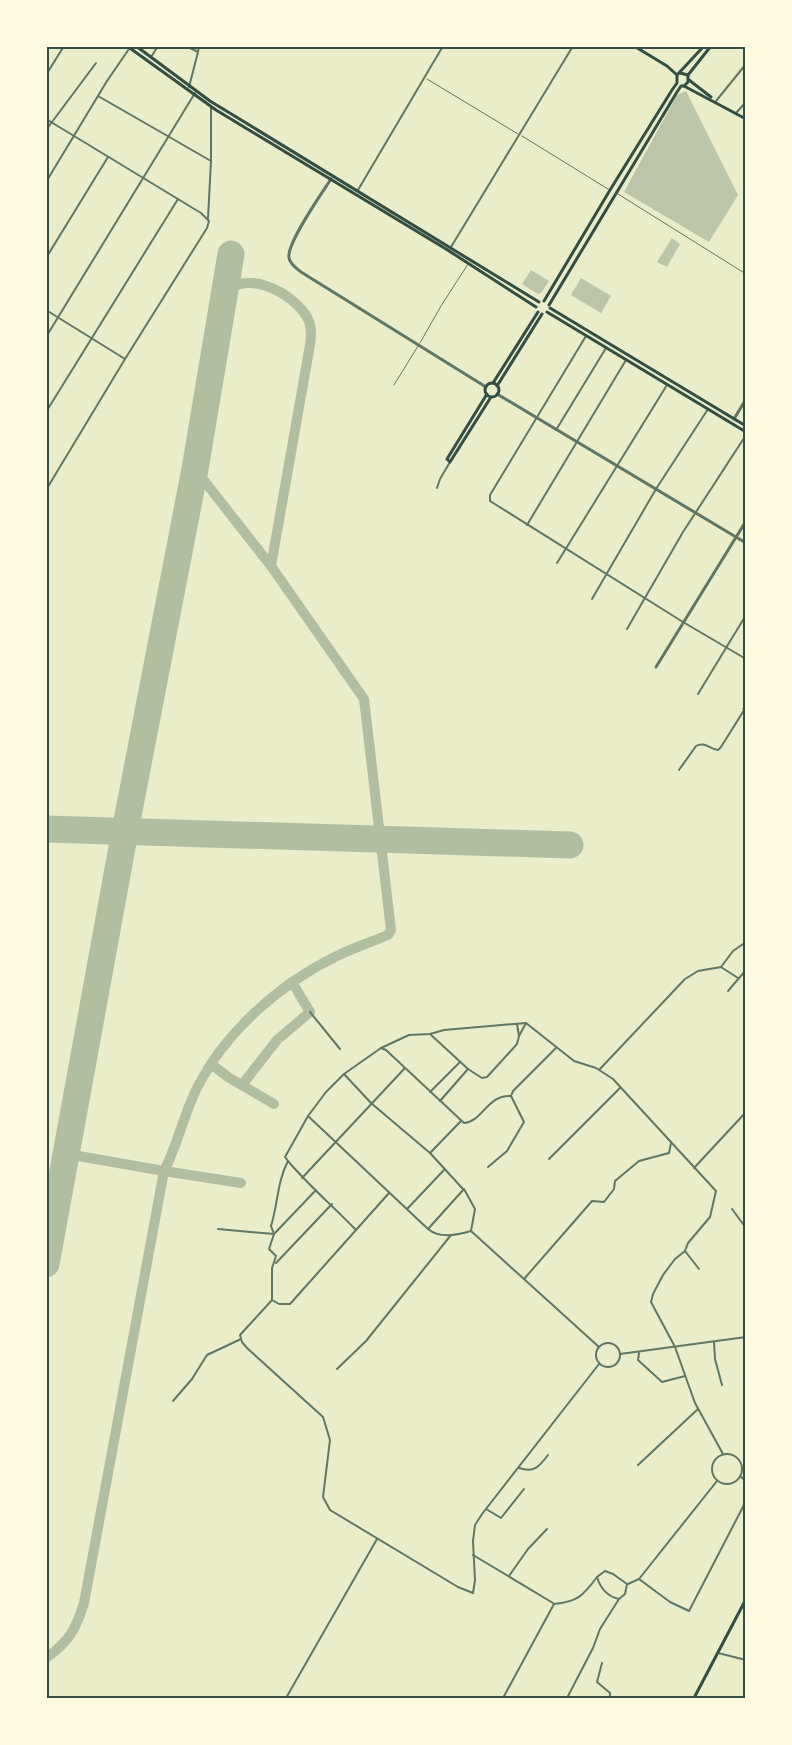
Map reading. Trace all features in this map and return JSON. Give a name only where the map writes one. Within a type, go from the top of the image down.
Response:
[{"type":"main road","points":[[136,46],[189,87],[539,302],[544,301],[676,83],[678,74],[704,46]]},
{"type":"main road","points":[[634,46],[688,78],[716,101]]},
{"type":"main road","points":[[548,312],[616,193],[682,86],[711,46]]},
{"type":"main road","points":[[129,47],[193,96],[469,264],[536,307],[542,314]]},
{"type":"main road","points":[[676,83],[716,101],[746,119]]},
{"type":"main road","points":[[610,190],[616,193]]},
{"type":"main road","points":[[544,301],[549,307],[746,426]]},
{"type":"main road","points":[[536,307],[539,302]]},
{"type":"main road","points":[[450,462],[447,459],[489,396],[497,394],[495,385],[538,312]]},
{"type":"main road","points":[[489,396],[486,387],[495,385],[542,314],[548,312]]},
{"type":"main road","points":[[548,312],[746,434]]},
{"type":"main road","points":[[694,1698],[746,1599]]},
{"type":"street","points":[[47,74],[64,46]]},
{"type":"street","points":[[151,57],[158,46]]},
{"type":"street","points":[[186,46],[198,52]]},
{"type":"street","points":[[189,87],[199,46]]},
{"type":"street","points":[[358,190],[443,46]]},
{"type":"street","points":[[451,247],[573,46]]},
{"type":"street","points":[[46,182],[129,47]]},
{"type":"street","points":[[46,130],[96,63]]},
{"type":"street","points":[[716,101],[746,64]]},
{"type":"street","points":[[46,337],[196,91]]},
{"type":"street","points":[[98,96],[211,161]]},
{"type":"street","points":[[736,112],[746,102]]},
{"type":"street","points":[[46,490],[208,224],[211,107]]},
{"type":"street","points":[[46,119],[208,218]]},
{"type":"street","points":[[46,258],[108,157]]},
{"type":"street","points":[[331,179],[291,246],[290,261],[301,272],[486,387]]},
{"type":"street","points":[[46,412],[178,199]]},
{"type":"street","points":[[46,310],[125,359]]},
{"type":"street","points":[[586,336],[490,495],[490,501],[746,659]]},
{"type":"street","points":[[556,430],[606,348]]},
{"type":"street","points":[[527,525],[626,360]]},
{"type":"street","points":[[557,563],[667,385]]},
{"type":"street","points":[[497,394],[746,543]]},
{"type":"street","points":[[734,419],[746,399]]},
{"type":"street","points":[[592,599],[656,489],[708,410]]},
{"type":"street","points":[[627,629],[746,434]]},
{"type":"street","points":[[437,488],[450,462]]},
{"type":"street","points":[[656,667],[746,521]]},
{"type":"street","points":[[698,694],[746,615]]},
{"type":"street","points":[[679,770],[696,746],[705,744],[713,750],[718,750],[745,709]]},
{"type":"street","points":[[721,967],[733,951],[746,942]]},
{"type":"street","points":[[599,1070],[685,979],[698,971],[721,967],[738,978]]},
{"type":"street","points":[[728,991],[746,970]]},
{"type":"street","points":[[309,1012],[340,1049]]},
{"type":"street","points":[[430,1034],[477,1076],[487,1077],[514,1048],[526,1023]]},
{"type":"street","points":[[355,1229],[332,1204],[302,1178],[285,1156],[308,1116],[326,1092],[344,1074],[381,1048],[409,1035],[526,1023],[574,1061],[599,1070],[613,1079],[716,1191],[710,1216],[688,1243],[685,1251],[675,1258],[663,1275],[651,1302],[675,1347],[698,1409],[723,1454]]},
{"type":"street","points":[[517,1024],[519,1036]]},
{"type":"street","points":[[381,1048],[386,1050],[460,1121],[468,1123],[498,1098],[511,1096],[556,1048]]},
{"type":"street","points":[[430,1092],[460,1062]]},
{"type":"street","points":[[302,1178],[405,1068]]},
{"type":"street","points":[[440,1101],[468,1069]]},
{"type":"street","points":[[344,1074],[371,1103],[430,1153],[464,1189],[475,1209],[471,1231]]},
{"type":"street","points":[[549,1159],[620,1088]]},
{"type":"street","points":[[488,1167],[507,1151],[524,1122],[511,1096]]},
{"type":"street","points":[[694,1168],[746,1112]]},
{"type":"street","points":[[308,1116],[432,1233],[444,1236],[471,1231]]},
{"type":"street","points":[[430,1153],[460,1121]]},
{"type":"street","points":[[524,1279],[592,1201],[604,1202],[614,1189],[615,1181],[639,1161],[669,1154],[670,1143]]},
{"type":"street","points":[[274,1234],[271,1226],[279,1184],[288,1161]]},
{"type":"street","points":[[407,1209],[444,1169]]},
{"type":"street","points":[[428,1229],[464,1189]]},
{"type":"street","points":[[316,1190],[274,1234],[269,1249],[276,1256],[272,1268],[272,1300],[240,1335],[247,1348],[323,1417],[330,1440],[323,1497],[330,1509],[377,1539],[472,1593],[475,1580],[473,1555],[476,1525],[599,1364]]},
{"type":"street","points":[[272,1300],[279,1304],[290,1304],[388,1193]]},
{"type":"street","points":[[272,1268],[332,1204]]},
{"type":"street","points":[[732,1209],[746,1228]]},
{"type":"street","points":[[219,1229],[274,1234]]},
{"type":"street","points":[[471,1231],[599,1347]]},
{"type":"street","points":[[338,1369],[366,1341],[451,1235]]},
{"type":"street","points":[[685,1251],[699,1269]]},
{"type":"street","points":[[620,1354],[746,1337]]},
{"type":"street","points":[[173,1401],[192,1379],[207,1355],[241,1339]]},
{"type":"street","points":[[714,1342],[722,1385]]},
{"type":"street","points":[[609,1343],[615,1344],[620,1354],[616,1365],[605,1367],[599,1364],[596,1356],[599,1347],[609,1343]]},
{"type":"street","points":[[639,1352],[638,1360],[662,1382],[685,1376]]},
{"type":"street","points":[[638,1465],[698,1409]]},
{"type":"street","points":[[731,1453],[737,1457],[743,1469],[741,1477],[730,1485],[717,1481],[713,1474],[714,1462],[723,1454],[731,1453]]},
{"type":"street","points":[[518,1468],[528,1471],[538,1468],[548,1455]]},
{"type":"street","points":[[741,1477],[746,1481]]},
{"type":"street","points":[[627,1584],[639,1579],[717,1481]]},
{"type":"street","points":[[486,1509],[501,1518],[524,1489]]},
{"type":"street","points":[[639,1579],[670,1602],[689,1611],[746,1501]]},
{"type":"street","points":[[509,1576],[528,1549],[547,1529]]},
{"type":"street","points":[[286,1698],[377,1539]]},
{"type":"street","points":[[473,1555],[554,1604],[568,1603],[578,1598],[605,1571],[627,1584]]},
{"type":"street","points":[[597,1577],[599,1585],[612,1598],[619,1599]]},
{"type":"street","points":[[567,1698],[593,1648],[600,1629],[619,1599],[625,1594],[627,1584]]},
{"type":"street","points":[[503,1698],[554,1604]]},
{"type":"street","points":[[718,1653],[746,1660]]},
{"type":"street","points":[[603,1664],[597,1682],[610,1694],[610,1698]]},
{"type":"lane","points":[[424,77],[610,190]]},
{"type":"lane","points":[[616,193],[746,274]]},
{"type":"lane","points":[[394,385],[469,264]]},
{"type":"building","points":[[686,91],[738,195],[709,242],[624,192],[677,95]]},
{"type":"building","points":[[672,238],[680,244],[667,267],[657,262]]},
{"type":"building","points":[[531,270],[549,281],[541,293],[538,294],[522,284]]},
{"type":"building","points":[[581,278],[611,296],[601,313],[571,295]]},
{"type":"taxiway","points":[[221,302],[229,290],[240,284],[253,283],[266,286],[292,301],[302,311],[311,327],[310,345],[271,566]]},
{"type":"taxiway","points":[[195,469],[271,566],[364,699],[391,930],[388,935],[343,953],[316,967],[276,994],[240,1027],[210,1065],[193,1096],[164,1171],[241,1183]]},
{"type":"taxiway","points":[[242,1085],[277,1040],[310,1012],[292,982]]},
{"type":"taxiway","points":[[211,1064],[228,1077],[274,1104]]},
{"type":"taxiway","points":[[46,1658],[71,1634],[84,1603],[164,1171],[67,1154]]},
{"type":"runway","points":[[46,1264],[125,831],[195,469],[231,254]]},
{"type":"runway","points":[[46,829],[570,845]]}]
